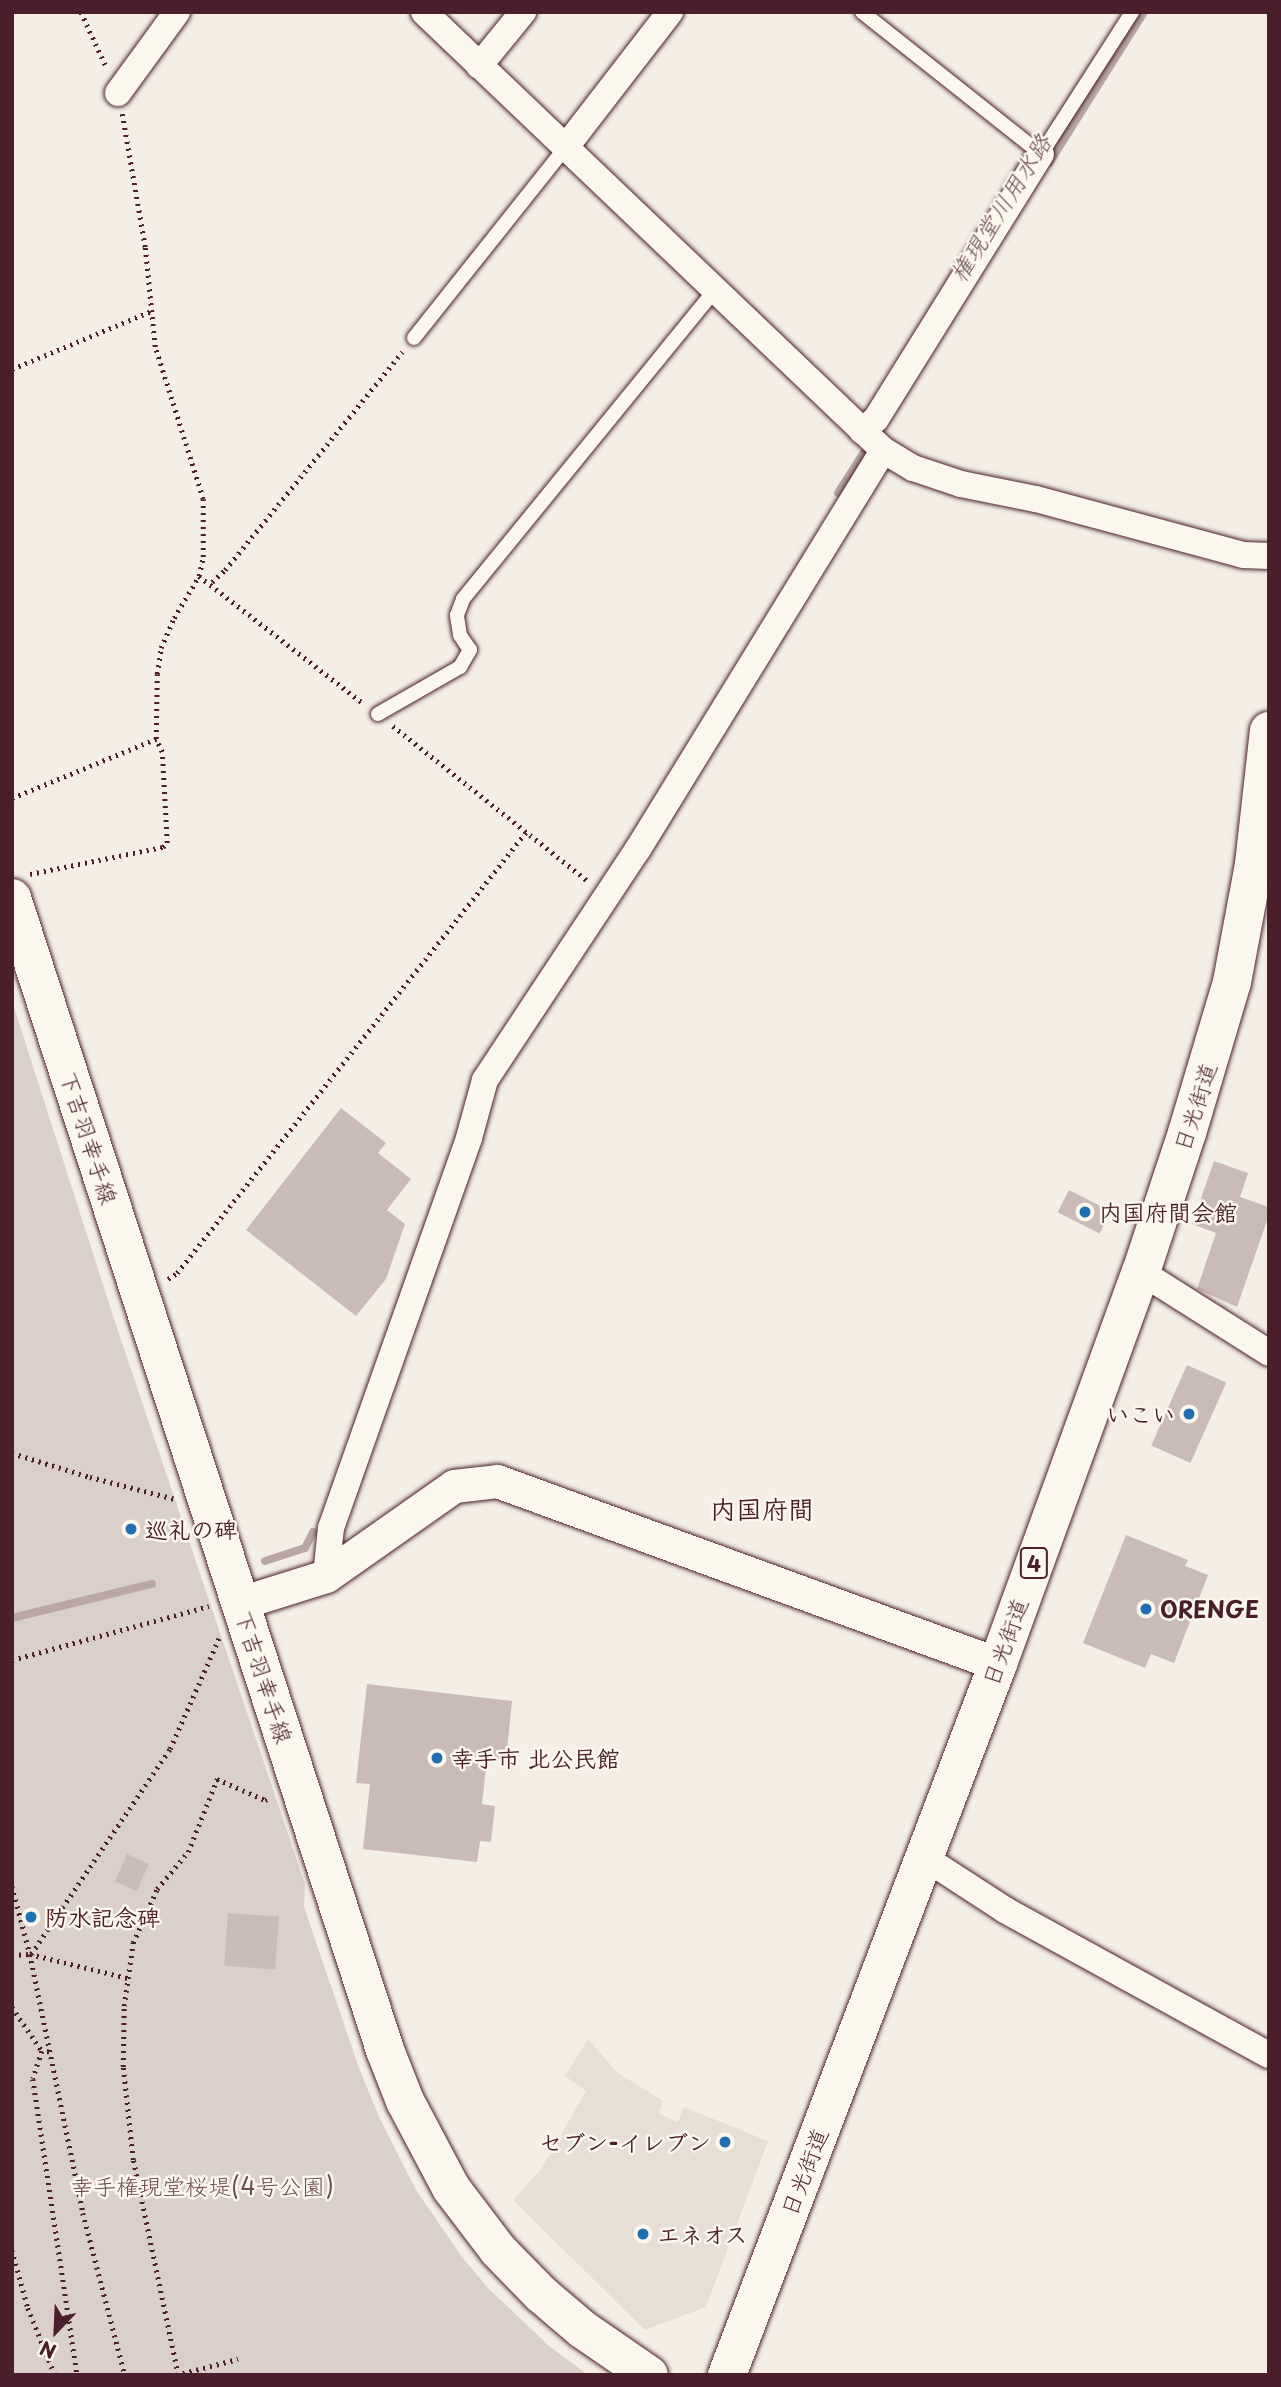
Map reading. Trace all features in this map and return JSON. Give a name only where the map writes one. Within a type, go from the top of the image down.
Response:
[{"type":"main road","name":"日光街道","points":[[727,2375],[922,1856],[998,1664],[1141,1272],[1195,1110],[1232,982],[1266,799],[1269,731]]},
{"type":"main road","name":"下吉羽幸手線","points":[[16,887],[140,1294],[227,1611],[385,2050],[427,2144],[451,2188],[498,2250],[541,2294],[582,2329],[649,2375]]},
{"type":"street","points":[[118,93],[177,12]]},
{"type":"street","points":[[424,12],[883,450],[913,468],[961,484],[1036,499],[1243,555],[1269,556]]},
{"type":"street","points":[[479,66],[523,12]]},
{"type":"street","points":[[565,148],[670,12]]},
{"type":"street","points":[[862,431],[876,419],[1041,153]]},
{"type":"street","points":[[326,1576],[331,1528],[469,1138],[485,1080],[607,896],[883,450]]},
{"type":"street","points":[[1141,1272],[1269,1353]]},
{"type":"street","points":[[227,1611],[326,1576],[454,1486],[498,1481],[998,1664]]},
{"type":"street","points":[[922,1856],[1016,1917],[1269,2055]]},
{"type":"lane","points":[[862,12],[1041,153],[1132,12]]},
{"type":"lane","points":[[414,338],[565,148]]},
{"type":"lane","points":[[378,714],[460,667],[470,650],[460,635],[457,615],[463,599],[715,290]]},
{"type":"path","points":[[16,887],[163,847],[167,843],[162,752],[156,739],[157,674],[161,648],[174,618],[199,576],[203,557],[203,499],[155,346],[145,247],[118,93],[81,12]]},
{"type":"path","points":[[12,369],[152,311]]},
{"type":"path","points":[[212,582],[225,570],[414,338]]},
{"type":"path","points":[[199,576],[212,582],[607,896]]},
{"type":"path","points":[[12,798],[156,739]]},
{"type":"path","points":[[140,1294],[177,1273],[526,832]]},
{"type":"path","points":[[12,1453],[183,1501]]},
{"type":"path","points":[[12,1660],[227,1611]]},
{"type":"path","points":[[30,1954],[170,1749],[227,1611]]},
{"type":"path","points":[[238,2358],[177,2375],[134,2160],[123,2067],[128,1978],[133,1943],[157,1889],[188,1852],[218,1779],[265,1800],[280,1793]]},
{"type":"path","points":[[12,1886],[30,1954],[83,2213],[125,2375]]},
{"type":"path","points":[[12,1955],[30,1954],[128,1978]]},
{"type":"path","points":[[12,2007],[42,2051],[49,2052]]},
{"type":"path","points":[[42,2051],[33,2079],[77,2375]]},
{"type":"path","points":[[12,2250],[28,2308],[55,2375]]},
{"type":"shaded area","points":[[588,2039],[618,2073],[663,2101],[659,2114],[678,2122],[684,2107],[768,2141],[706,2307],[645,2330],[513,2200],[542,2168],[586,2091],[565,2076]]},
{"type":"green space","name":"幸手権現堂桜堤(4号公園)","points":[[12,1001],[115,1322],[305,1884],[304,1907],[359,2068],[380,2119],[416,2190],[462,2257],[488,2288],[549,2346],[588,2375],[12,2375]]},
{"type":"building","points":[[341,1108],[386,1143],[378,1153],[411,1179],[387,1210],[405,1224],[386,1279],[356,1316],[246,1230]]},
{"type":"building","points":[[1214,1161],[1248,1173],[1240,1197],[1269,1207],[1269,1215],[1237,1307],[1197,1289],[1216,1233],[1192,1224]]},
{"type":"building","name":"内国府間会館","points":[[1069,1190],[1111,1211],[1100,1234],[1058,1212]]},
{"type":"building","name":"いこい","points":[[1187,1365],[1226,1382],[1190,1463],[1151,1445]]},
{"type":"building","name":"ORENGE","points":[[1126,1535],[1188,1560],[1185,1566],[1208,1575],[1174,1663],[1151,1654],[1145,1668],[1083,1643]]},
{"type":"building","points":[[367,1684],[512,1701],[506,1760],[487,1758],[482,1804],[495,1806],[491,1842],[480,1841],[477,1862],[363,1849],[370,1784],[356,1783]]},
{"type":"building","points":[[127,1854],[149,1864],[137,1891],[115,1881]]},
{"type":"building","points":[[228,1913],[279,1917],[275,1969],[224,1966]]},
{"type":"waterway","name":"権現堂川用水路","points":[[1049,163],[1144,12]]},
{"type":"waterway","name":"権現堂川用水路","points":[[838,493],[864,452]]},
{"type":"waterway","name":"権現堂川用水路","points":[[265,1561],[305,1548],[313,1532]]},
{"type":"waterway","name":"権現堂川用水路","points":[[12,1618],[152,1584]]},
{"type":"place","name":"内国府間会館","points":[[1085,1212]]},
{"type":"place","name":"いこい","points":[[1189,1414]]},
{"type":"place","name":"巡礼の碑","points":[[131,1529]]},
{"type":"place","name":"ORENGE","points":[[1146,1609]]},
{"type":"place","name":"幸手市 北公民館","points":[[437,1758]]},
{"type":"place","name":"防水記念碑","points":[[31,1917]]},
{"type":"place","name":"セブン-イレブン","points":[[725,2142]]},
{"type":"place","name":"エネオス","points":[[643,2234]]},
{"type":"district","name":"内国府間","points":[[762,1509]]}]
